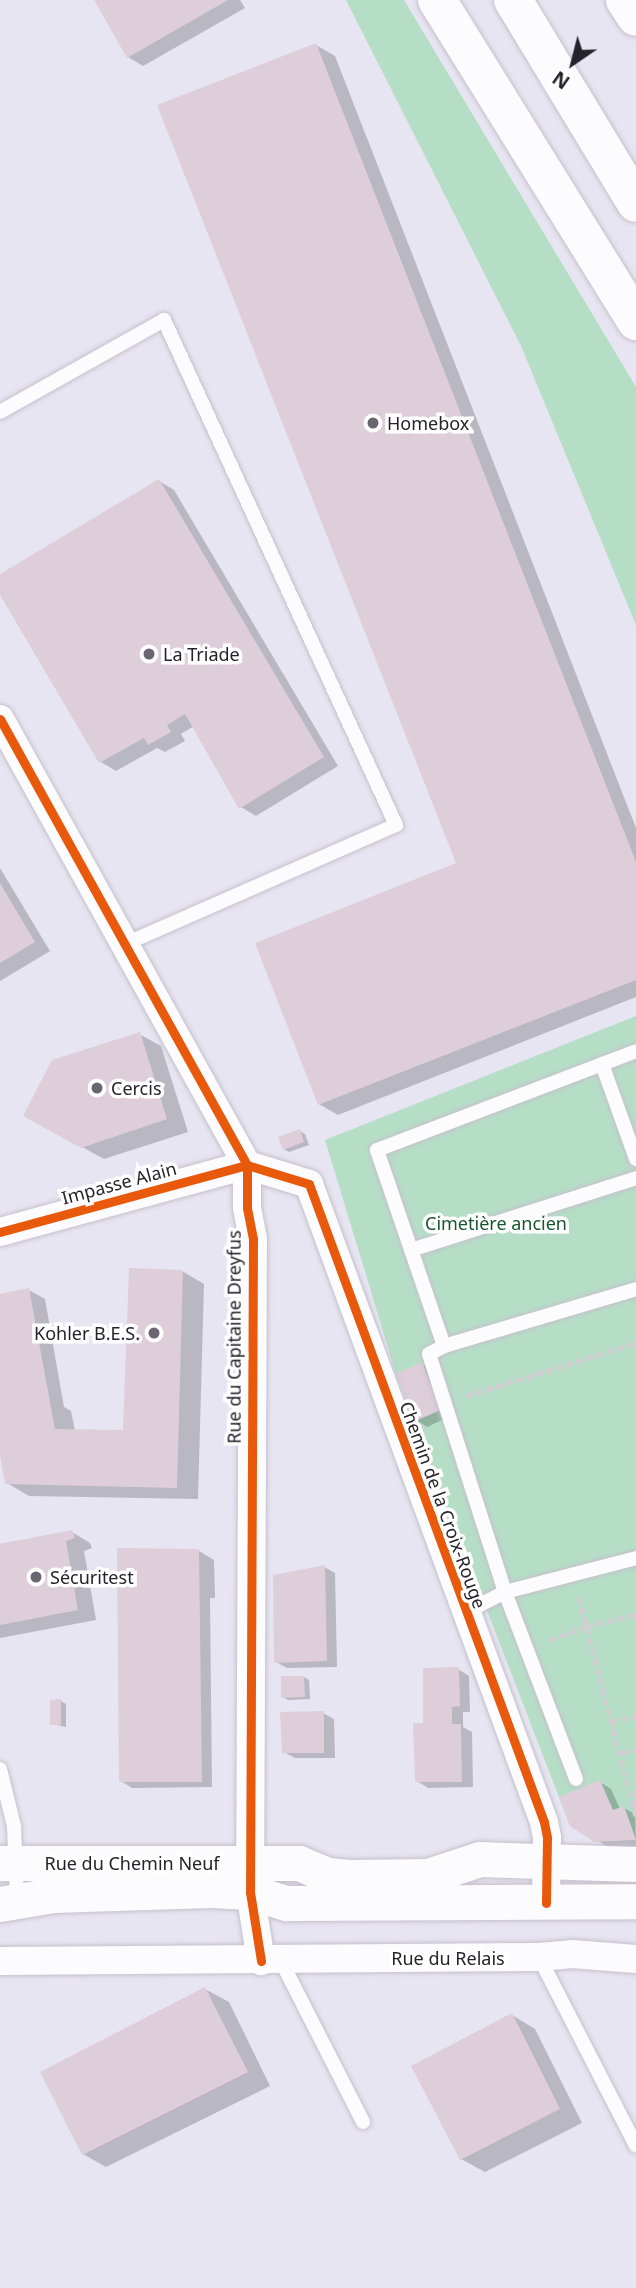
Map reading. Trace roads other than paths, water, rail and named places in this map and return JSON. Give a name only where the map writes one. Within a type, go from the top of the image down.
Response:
[{"type":"highway","points":[[437,0],[636,321]]},
{"type":"highway","points":[[513,0],[636,202]]},
{"type":"highway","points":[[625,0],[636,17]]},
{"type":"street","name":"Rue du Capitaine Dreyfus","points":[[0,719],[247,1164],[247,1208],[253,1239],[249,1569],[250,1877]]},
{"type":"street","name":"Impasse Alain","points":[[0,1233],[247,1164]]},
{"type":"street","name":"Chemin de la Croix-Rouge","points":[[247,1164],[309,1184],[544,1822],[548,1860],[546,1903]]},
{"type":"street","name":"Rue du Chemin Neuf","points":[[9,1904],[53,1895],[250,1877],[299,1863],[327,1875],[350,1877],[428,1875],[480,1859],[636,1864]]},
{"type":"street","name":"Rue du Chemin Neuf","points":[[7,1863],[250,1877],[287,1903],[636,1902]]},
{"type":"street","points":[[250,1877],[256,1913],[270,1960]]},
{"type":"street","name":"Rue du Relais","points":[[0,1961],[539,1957],[572,1954],[636,1959]]},
{"type":"lane","points":[[0,412],[164,320],[396,825],[125,944]]},
{"type":"lane","points":[[444,1346],[377,1150],[636,1051]]},
{"type":"lane","points":[[603,1064],[636,1159]]},
{"type":"lane","points":[[411,1250],[636,1178]]},
{"type":"lane","points":[[576,1779],[505,1592],[429,1354],[444,1346],[636,1289]]},
{"type":"lane","points":[[466,1612],[505,1592],[636,1558]]},
{"type":"lane","points":[[0,1769],[14,1826],[7,1863],[9,1904]]},
{"type":"lane","points":[[539,1957],[636,2146]]},
{"type":"lane","points":[[270,1960],[363,2122]]},
{"type":"place","name":"Homebox","points":[[373,423]]},
{"type":"place","name":"La Triade","points":[[149,654]]},
{"type":"place","name":"Cercis","points":[[97,1088]]},
{"type":"place","name":"Kohler B.E.S.","points":[[154,1333]]},
{"type":"place","name":"Sécuritest","points":[[36,1577]]},
{"type":"park label","name":"Cimetière ancien","points":[[496,1223]]}]
